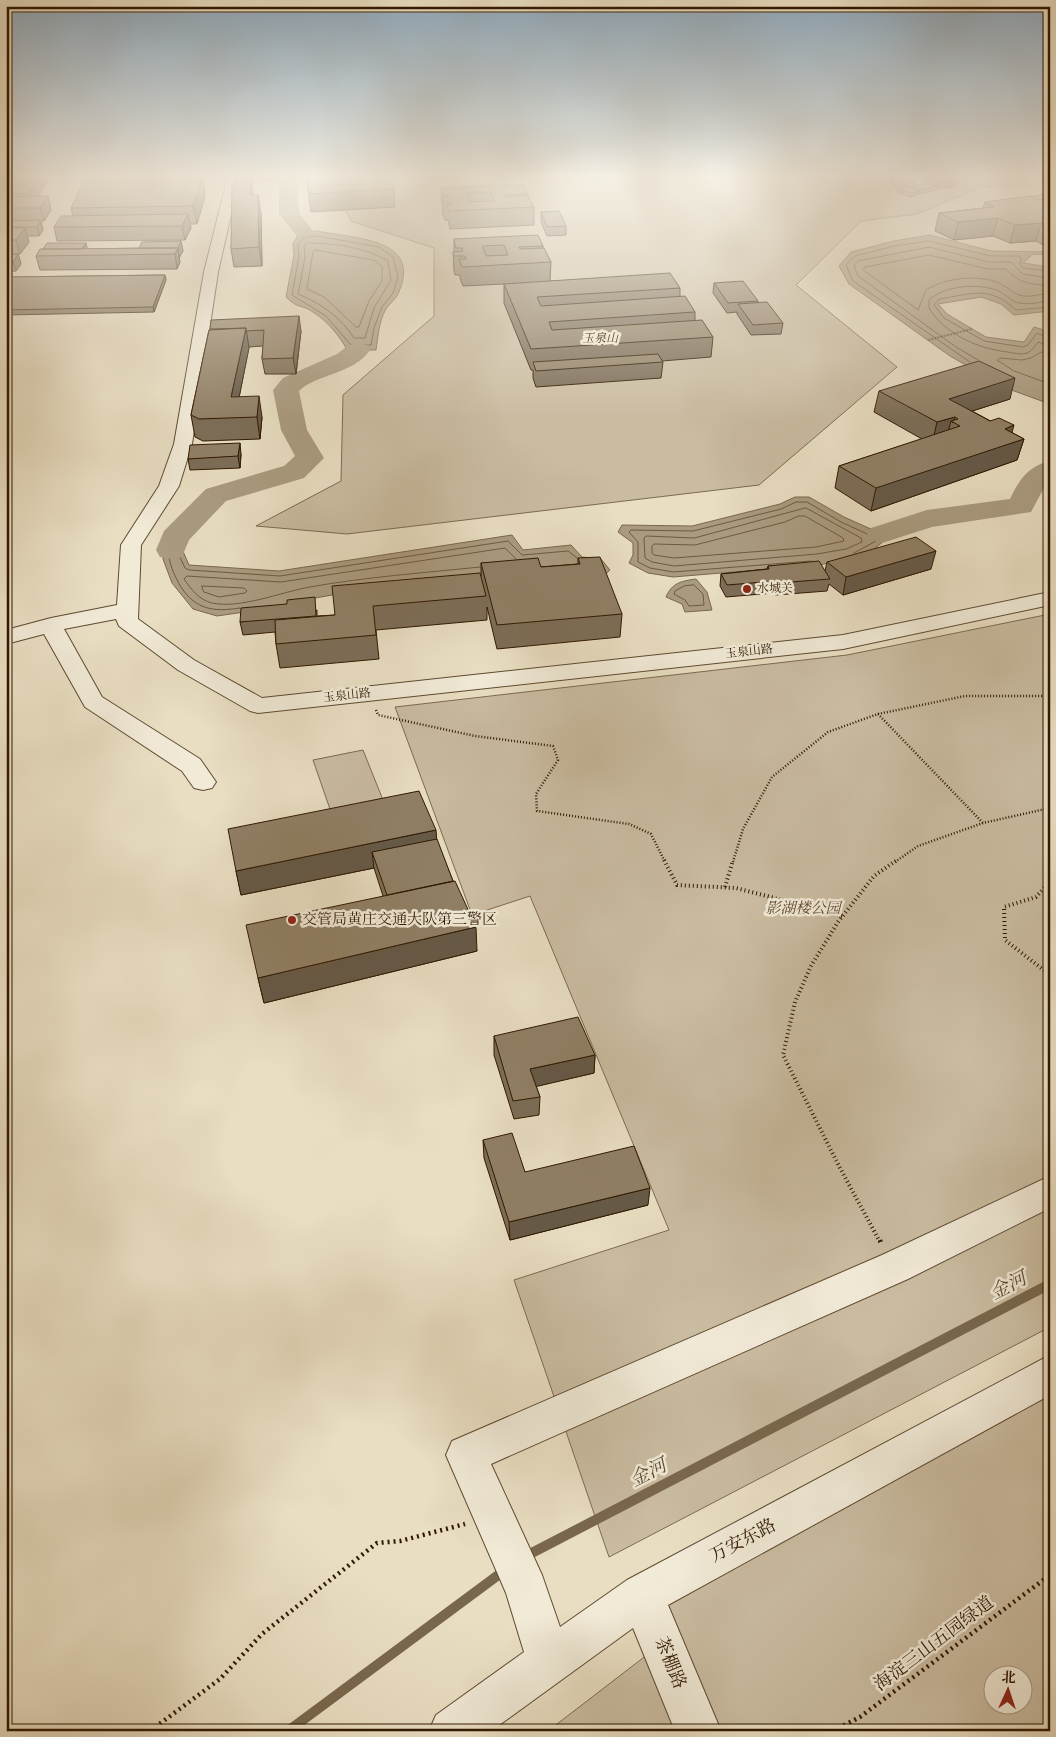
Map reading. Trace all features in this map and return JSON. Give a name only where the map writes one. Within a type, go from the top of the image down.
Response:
[{"type":"street","points":[[6,637],[51,625],[127,610],[131,545],[169,486],[183,444],[216,256]]},
{"type":"street","name":"玉泉山路","points":[[127,610],[127,621],[186,665],[258,706],[843,642],[1050,598]]},
{"type":"street","points":[[51,625],[93,702],[191,765],[203,782]]},
{"type":"street","points":[[549,1662],[527,1590],[466,1455],[895,1266],[1050,1191]]},
{"type":"street","name":"万安东路","points":[[452,1731],[642,1595],[1050,1374]]},
{"type":"street","name":"茶棚路","points":[[642,1595],[698,1731]]},
{"type":"path","points":[[928,340],[943,335],[959,335],[972,329]]},
{"type":"path","points":[[369,694],[378,715],[475,736],[553,746],[558,760],[536,794],[537,811],[630,824],[651,834],[677,886],[736,888],[842,916]]},
{"type":"path","points":[[725,887],[743,829],[772,777],[828,732],[878,714],[965,696],[1050,696]]},
{"type":"path","points":[[878,714],[983,823]]},
{"type":"path","points":[[895,1266],[840,1168],[782,1055],[795,1002],[811,966],[842,916],[874,876],[918,846],[983,823],[1050,808]]},
{"type":"path","points":[[1050,882],[1036,897],[1004,907],[1005,940],[1050,975]]},
{"type":"path","points":[[150,1731],[220,1680],[262,1634],[377,1543],[400,1541],[494,1516]]},
{"type":"path","name":"海淀三山五园绿道","points":[[833,1731],[860,1717],[1050,1574]]},
{"type":"green space","name":"玉泉山","points":[[434,256],[825,256],[796,285],[897,367],[759,485],[347,534],[256,526],[341,481],[343,395],[434,316]]},
{"type":"green space","name":"影湖楼公园","points":[[1050,614],[1050,1327],[609,1557],[514,1280],[669,1230],[530,896],[472,915],[395,707],[847,655]]},
{"type":"green space","points":[[363,750],[385,805],[332,815],[313,760]]},
{"type":"green space","points":[[1050,1390],[1050,1731],[548,1731],[665,1641],[660,1617],[671,1600]]},
{"type":"water","points":[[294,256],[397,256],[401,261],[403,275],[398,294],[386,309],[382,318],[376,350],[347,350],[328,324],[309,310],[286,297]]},
{"type":"water","points":[[848,256],[1031,256],[1023,263],[1050,267],[1050,311],[1014,315],[1001,304],[981,297],[938,304],[947,314],[986,337],[1024,342],[1034,327],[1041,329],[1050,336],[1050,404],[1006,388],[950,356],[849,284],[839,266]]},
{"type":"water","points":[[795,497],[809,497],[844,517],[882,534],[885,540],[873,550],[849,560],[818,565],[673,577],[648,573],[629,563],[633,555],[633,543],[618,532],[622,525],[692,526],[780,504]]},
{"type":"water","points":[[512,535],[523,550],[571,545],[582,557],[601,559],[610,570],[601,578],[349,592],[265,609],[217,616],[193,609],[172,583],[163,559],[163,551],[182,549],[189,565],[279,571]]},
{"type":"water","points":[[696,579],[707,592],[712,610],[685,612],[682,604],[666,597],[674,586]]},
{"type":"building","points":[[6,256],[17,256],[13,262],[6,262]]},
{"type":"building","points":[[465,256],[548,256],[551,262],[462,267],[459,259],[466,259]]},
{"type":"building","points":[[670,273],[680,288],[537,297],[541,306],[685,296],[695,312],[549,322],[552,330],[702,320],[713,337],[531,349],[504,284]]},
{"type":"building","points":[[165,275],[153,307],[6,310],[6,277]]},
{"type":"building","points":[[743,281],[758,301],[728,303],[714,283]]},
{"type":"building","points":[[767,302],[783,323],[753,325],[738,304]]},
{"type":"building","points":[[299,316],[293,358],[262,359],[264,330],[246,331],[246,328],[210,329],[211,320]]},
{"type":"building","points":[[246,328],[231,397],[259,396],[257,417],[199,419],[191,415],[209,330]]},
{"type":"building","points":[[658,354],[663,362],[536,371],[533,362]]},
{"type":"building","points":[[979,361],[1015,378],[949,399],[990,421],[999,418],[1014,425],[1005,429],[1024,439],[876,488],[839,466],[960,426],[951,421],[958,419],[955,417],[937,422],[879,391]]},
{"type":"building","points":[[240,443],[238,456],[188,459],[190,445]]},
{"type":"building","points":[[916,537],[936,551],[846,577],[827,562]]},
{"type":"building","points":[[600,557],[622,614],[497,625],[481,563],[538,558],[541,567],[580,564],[578,558]]},
{"type":"building","points":[[819,561],[830,579],[727,585],[721,574],[769,569],[768,566]]},
{"type":"building","points":[[480,573],[486,596],[373,606],[376,635],[276,644],[275,620],[335,615],[332,586]]},
{"type":"building","points":[[315,597],[316,616],[240,622],[241,608],[287,604],[287,600]]},
{"type":"building","points":[[419,791],[436,830],[236,871],[228,829]]},
{"type":"building","points":[[437,839],[453,881],[387,895],[372,852]]},
{"type":"building","points":[[455,881],[476,927],[258,978],[246,925]]},
{"type":"building","points":[[578,1017],[595,1055],[530,1069],[540,1097],[513,1101],[494,1036]]},
{"type":"building","points":[[512,1133],[525,1172],[634,1146],[650,1188],[509,1222],[483,1140]]},
{"type":"waterway","points":[[171,550],[175,537],[216,495],[294,472],[310,458],[294,430],[286,390],[292,383],[346,359],[358,350]]},
{"type":"waterway","points":[[882,534],[927,519],[1021,506],[1033,481],[1050,469]]},
{"type":"waterway","name":"金河","points":[[524,1557],[1050,1284]]},
{"type":"waterway","name":"金河","points":[[288,1731],[505,1570]]},
{"type":"place","name":"水城关","points":[[747,589]]},
{"type":"place","name":"交管局黄庄交通大队第三警区","points":[[292,920]]}]
